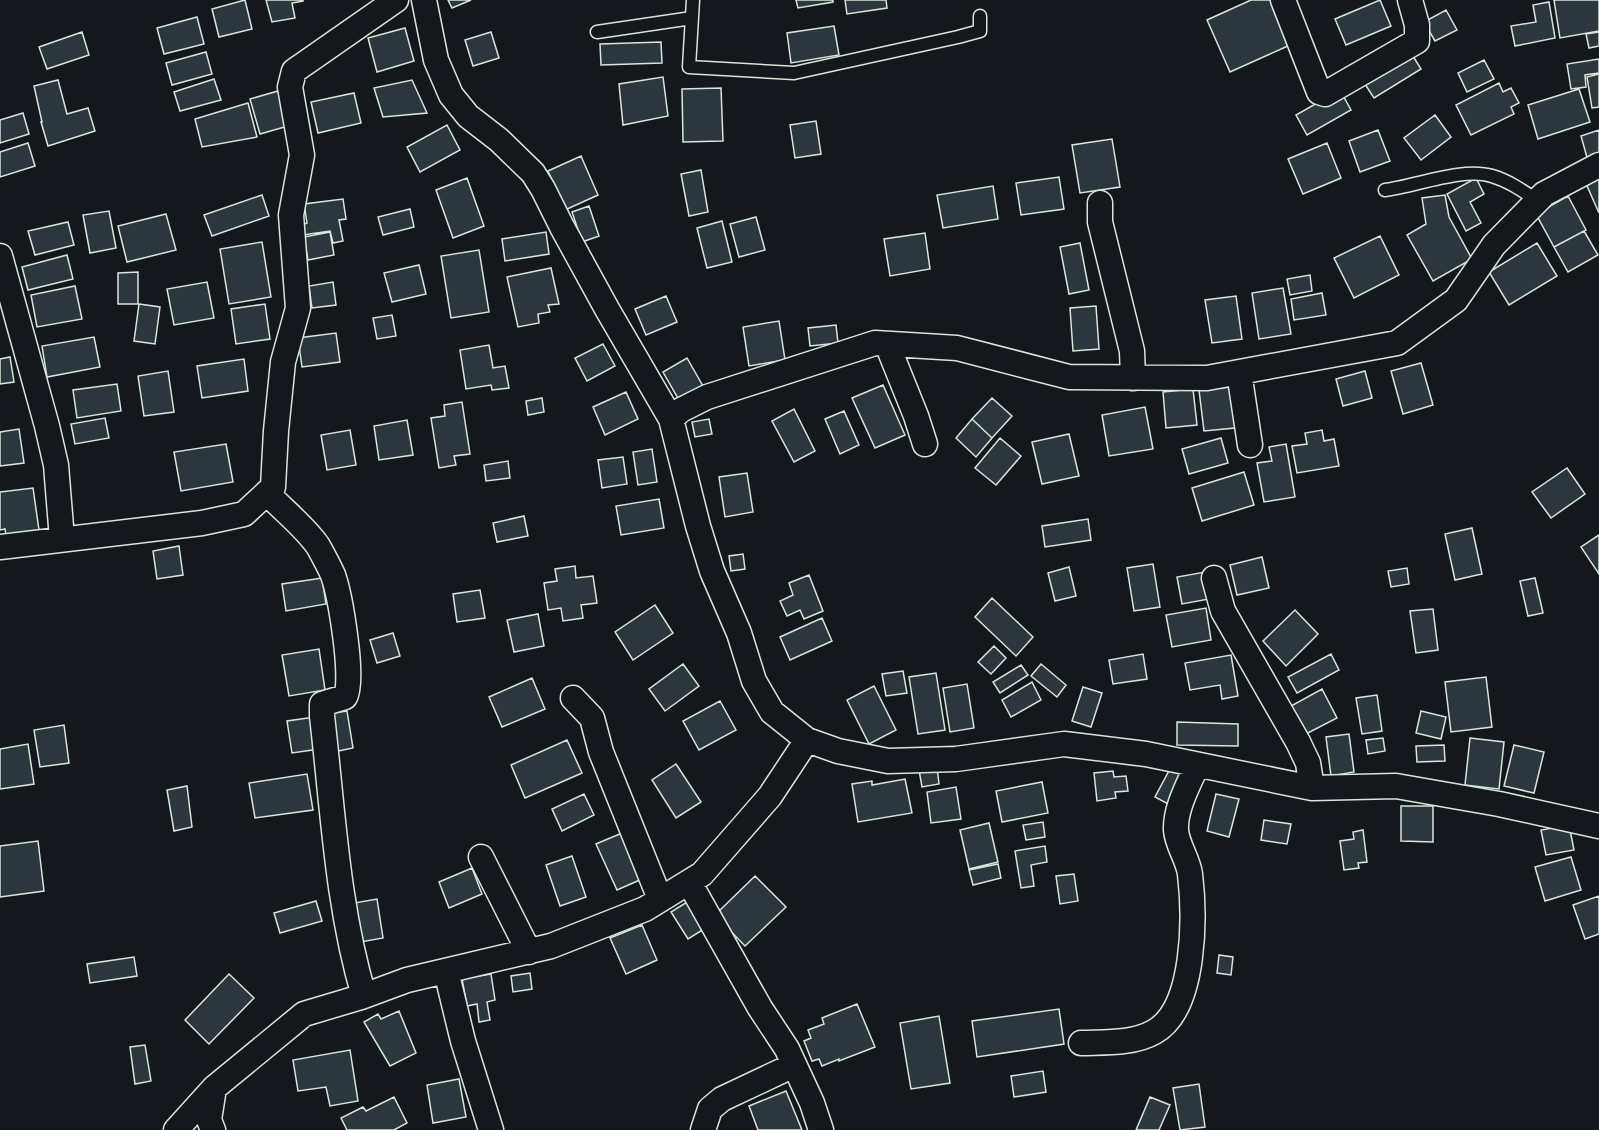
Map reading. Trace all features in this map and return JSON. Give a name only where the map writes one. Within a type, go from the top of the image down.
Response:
[{"type":"street","points":[[0,547],[202,523],[243,514],[273,487],[276,431],[284,362],[297,308],[291,215],[302,154],[290,87],[294,71],[396,0]]},
{"type":"street","points":[[424,0],[436,60],[451,96],[468,116],[499,140],[533,173],[601,299],[671,419],[709,560],[739,633],[754,681],[772,712],[807,740],[838,751],[888,761],[956,759],[1064,744],[1146,754],[1312,788],[1396,786],[1499,804],[1599,826]]},
{"type":"street","points":[[1283,0],[1319,92],[1325,93],[1417,41],[1417,25],[1410,0]]},
{"type":"street","points":[[671,419],[681,410],[707,397],[875,343],[957,348],[1069,377],[1133,378],[1207,378],[1397,343],[1456,300],[1494,245],[1544,194],[1599,165]]},
{"type":"street","points":[[1100,203],[1100,222],[1132,351],[1133,378]]},
{"type":"street","points":[[0,256],[56,465],[62,539]]},
{"type":"street","points":[[886,344],[925,444]]},
{"type":"street","points":[[1239,372],[1250,445]]},
{"type":"street","points":[[267,493],[317,545],[333,575],[340,606],[349,692],[345,697],[322,704],[322,716],[336,850],[347,927],[364,996]]},
{"type":"street","points":[[1214,578],[1223,611],[1308,763],[1312,788]]},
{"type":"street","points":[[573,698],[592,718],[601,752],[660,899]]},
{"type":"street","points":[[176,1130],[214,1088],[304,1014],[364,996],[406,980],[551,946],[645,909],[702,874],[770,796],[807,740]]},
{"type":"street","points":[[1081,1043],[1140,1038],[1154,1032],[1167,1022],[1182,994],[1191,952],[1192,898],[1190,870],[1176,832],[1178,817],[1197,765]]},
{"type":"street","points":[[481,857],[529,952]]},
{"type":"street","points":[[689,882],[794,1065],[812,1102],[821,1130]]},
{"type":"street","points":[[446,971],[463,1041],[491,1130]]},
{"type":"street","points":[[703,1130],[710,1109],[722,1099],[794,1065]]},
{"type":"street","points":[[213,1130],[209,1119],[214,1088]]},
{"type":"lane","points":[[693,0],[688,68],[794,73],[980,31],[981,16]]},
{"type":"lane","points":[[597,32],[692,18]]},
{"type":"lane","points":[[1385,190],[1460,175],[1490,175],[1513,184],[1538,201]]},
{"type":"building","points":[[245,0],[252,29],[219,37],[212,9]]},
{"type":"building","points":[[266,0],[303,1],[292,3],[295,18],[272,22]]},
{"type":"building","points":[[448,0],[471,0],[452,8]]},
{"type":"building","points":[[796,0],[833,0],[833,2],[798,8]]},
{"type":"building","points":[[845,0],[886,0],[887,8],[847,14]]},
{"type":"building","points":[[1251,0],[1270,0],[1290,45],[1230,72],[1207,20]]},
{"type":"building","points":[[1380,0],[1391,26],[1346,45],[1335,19]]},
{"type":"building","points":[[1554,0],[1599,0],[1599,31],[1560,38]]},
{"type":"building","points":[[1549,2],[1555,38],[1515,46],[1511,26],[1536,22],[1533,5]]},
{"type":"building","points":[[1446,10],[1457,30],[1435,41],[1424,22]]},
{"type":"building","points":[[197,17],[204,44],[164,54],[157,28]]},
{"type":"building","points":[[834,26],[839,55],[791,63],[787,33]]},
{"type":"building","points":[[405,28],[414,61],[377,72],[368,38]]},
{"type":"building","points":[[82,32],[89,55],[47,69],[39,47]]},
{"type":"building","points":[[491,32],[499,58],[473,66],[465,40]]},
{"type":"building","points":[[1599,32],[1599,46],[1589,48],[1586,34]]},
{"type":"building","points":[[661,42],[662,63],[601,65],[600,44]]},
{"type":"building","points":[[1408,48],[1421,69],[1374,98],[1361,78]]},
{"type":"building","points":[[206,52],[212,74],[172,85],[166,63]]},
{"type":"building","points":[[1599,59],[1599,73],[1585,75],[1586,87],[1571,89],[1567,64]]},
{"type":"building","points":[[1484,60],[1494,79],[1467,92],[1458,73]]},
{"type":"building","points":[[1599,74],[1599,107],[1592,108],[1587,77]]},
{"type":"building","points":[[663,77],[668,116],[623,125],[619,84]]},
{"type":"building","points":[[214,79],[221,100],[180,111],[174,92]]},
{"type":"building","points":[[58,80],[67,114],[88,108],[95,131],[48,146],[34,86]]},
{"type":"building","points":[[412,80],[427,113],[383,117],[374,88]]},
{"type":"building","points":[[1499,83],[1503,92],[1511,88],[1519,103],[1511,107],[1514,114],[1471,135],[1456,105]]},
{"type":"building","points":[[721,88],[723,141],[683,142],[682,89]]},
{"type":"building","points":[[1579,89],[1590,122],[1538,139],[1528,105]]},
{"type":"building","points":[[1340,90],[1351,110],[1307,135],[1296,115]]},
{"type":"building","points":[[278,91],[288,126],[260,134],[250,99]]},
{"type":"building","points":[[354,93],[361,123],[318,133],[311,102]]},
{"type":"building","points":[[248,103],[257,137],[202,147],[195,119]]},
{"type":"building","points":[[23,113],[29,134],[0,143],[0,120]]},
{"type":"building","points":[[1435,115],[1451,137],[1421,160],[1404,138]]},
{"type":"building","points":[[816,121],[821,154],[795,158],[790,125]]},
{"type":"building","points":[[447,125],[460,150],[420,172],[407,147]]},
{"type":"building","points":[[1378,130],[1390,161],[1360,172],[1349,141]]},
{"type":"building","points":[[1599,130],[1599,158],[1588,161],[1581,136]]},
{"type":"building","points":[[1112,139],[1120,187],[1080,193],[1072,145]]},
{"type":"building","points":[[28,143],[35,166],[0,177],[0,152]]},
{"type":"building","points":[[1327,143],[1341,178],[1303,194],[1288,159]]},
{"type":"building","points":[[581,156],[598,195],[565,210],[548,171]]},
{"type":"building","points":[[701,170],[708,212],[689,216],[681,174]]},
{"type":"building","points":[[1599,172],[1599,213],[1584,179]]},
{"type":"building","points":[[1059,177],[1064,209],[1021,215],[1016,183]]},
{"type":"building","points":[[467,178],[484,226],[453,238],[436,190]]},
{"type":"building","points":[[1476,178],[1484,194],[1470,202],[1481,223],[1466,231],[1447,194]]},
{"type":"building","points":[[993,186],[998,219],[943,228],[937,195]]},
{"type":"building","points":[[262,195],[269,216],[212,236],[204,215]]},
{"type":"building","points":[[1445,195],[1449,217],[1472,259],[1433,281],[1407,235],[1426,224],[1422,198]]},
{"type":"building","points":[[1568,196],[1586,230],[1554,247],[1536,214]]},
{"type":"building","points":[[343,199],[346,219],[339,220],[343,241],[333,243],[330,231],[303,235],[302,225],[307,223],[304,204]]},
{"type":"building","points":[[589,206],[599,236],[582,242],[572,212]]},
{"type":"building","points":[[410,209],[414,227],[383,235],[378,217]]},
{"type":"building","points":[[109,211],[116,248],[90,253],[83,215]]},
{"type":"building","points":[[166,214],[176,250],[127,262],[118,226]]},
{"type":"building","points":[[756,217],[765,250],[739,257],[730,224]]},
{"type":"building","points":[[722,221],[732,262],[707,268],[697,228]]},
{"type":"building","points":[[68,222],[74,245],[35,255],[28,231]]},
{"type":"building","points":[[1584,231],[1598,255],[1568,272],[1554,247]]},
{"type":"building","points":[[330,232],[334,255],[308,260],[304,237]]},
{"type":"building","points":[[546,232],[549,254],[505,261],[502,239]]},
{"type":"building","points":[[925,233],[930,269],[890,276],[884,239]]},
{"type":"building","points":[[1380,236],[1399,275],[1354,298],[1334,258]]},
{"type":"building","points":[[262,242],[271,297],[229,304],[220,249]]},
{"type":"building","points":[[1080,243],[1089,290],[1069,294],[1060,247]]},
{"type":"building","points":[[1537,243],[1557,276],[1509,305],[1489,272]]},
{"type":"building","points":[[479,250],[489,312],[451,318],[441,256]]},
{"type":"building","points":[[67,255],[73,279],[28,290],[22,267]]},
{"type":"building","points":[[419,265],[426,294],[392,302],[384,273]]},
{"type":"building","points":[[551,268],[559,304],[548,305],[550,312],[538,314],[539,323],[518,327],[507,277]]},
{"type":"building","points":[[138,272],[138,304],[118,304],[118,273]]},
{"type":"building","points":[[1310,275],[1312,291],[1290,295],[1287,279]]},
{"type":"building","points":[[207,282],[214,318],[174,325],[167,289]]},
{"type":"building","points":[[333,282],[336,305],[312,308],[309,286]]},
{"type":"building","points":[[75,286],[82,319],[37,327],[31,295]]},
{"type":"building","points":[[1283,288],[1291,334],[1259,339],[1252,293]]},
{"type":"building","points":[[1322,293],[1326,315],[1294,320],[1291,299]]},
{"type":"building","points":[[666,296],[677,322],[646,335],[635,309]]},
{"type":"building","points":[[1236,296],[1242,339],[1212,343],[1205,300]]},
{"type":"building","points":[[139,304],[160,307],[155,344],[134,341]]},
{"type":"building","points":[[265,304],[270,339],[236,344],[231,309]]},
{"type":"building","points":[[1096,306],[1099,349],[1073,351],[1070,308]]},
{"type":"building","points":[[392,315],[396,336],[377,339],[373,318]]},
{"type":"building","points":[[779,321],[785,360],[749,366],[743,327]]},
{"type":"building","points":[[836,325],[838,343],[810,346],[808,328]]},
{"type":"building","points":[[336,333],[340,362],[302,367],[298,338]]},
{"type":"building","points":[[94,337],[100,367],[47,377],[42,346]]},
{"type":"building","points":[[603,344],[615,366],[587,381],[575,358]]},
{"type":"building","points":[[489,345],[493,368],[505,366],[509,388],[492,390],[491,385],[466,389],[460,350]]},
{"type":"building","points":[[10,357],[14,382],[0,384],[0,359]]},
{"type":"building","points":[[687,358],[703,386],[679,400],[663,372]]},
{"type":"building","points":[[244,359],[248,391],[202,398],[197,366]]},
{"type":"building","points":[[1421,363],[1433,405],[1403,414],[1391,371]]},
{"type":"building","points":[[168,371],[174,412],[144,416],[138,376]]},
{"type":"building","points":[[1365,371],[1372,398],[1343,406],[1336,379]]},
{"type":"building","points":[[117,384],[121,411],[77,418],[73,390]]},
{"type":"building","points":[[883,385],[905,435],[875,448],[852,398]]},
{"type":"building","points":[[1231,387],[1235,428],[1204,431],[1199,390]]},
{"type":"building","points":[[1193,389],[1197,425],[1166,428],[1163,392]]},
{"type":"building","points":[[626,392],[638,419],[605,435],[593,407]]},
{"type":"building","points":[[542,398],[544,412],[528,415],[526,401]]},
{"type":"building","points":[[992,398],[1012,416],[992,438],[972,419]]},
{"type":"building","points":[[462,402],[470,454],[454,456],[456,465],[439,468],[431,418],[445,416],[444,405]]},
{"type":"building","points":[[1145,407],[1153,449],[1109,456],[1102,415]]},
{"type":"building","points":[[794,409],[815,451],[794,462],[772,421]]},
{"type":"building","points":[[844,411],[859,445],[840,454],[825,419]]},
{"type":"building","points":[[105,418],[109,438],[75,444],[71,424]]},
{"type":"building","points":[[709,419],[712,434],[695,437],[692,422]]},
{"type":"building","points":[[972,419],[992,438],[976,457],[956,438]]},
{"type":"building","points":[[407,420],[413,455],[379,460],[374,426]]},
{"type":"building","points":[[19,429],[24,463],[0,466],[0,432]]},
{"type":"building","points":[[350,430],[356,465],[327,470],[321,435]]},
{"type":"building","points":[[1322,430],[1324,441],[1334,439],[1339,466],[1297,473],[1292,446],[1307,444],[1305,433]]},
{"type":"building","points":[[1069,434],[1079,476],[1042,484],[1032,442]]},
{"type":"building","points":[[1000,438],[1021,456],[996,485],[975,468]]},
{"type":"building","points":[[1221,438],[1228,463],[1189,474],[1182,449]]},
{"type":"building","points":[[226,444],[233,482],[181,491],[174,452]]},
{"type":"building","points":[[1286,444],[1295,497],[1264,502],[1257,463],[1272,461],[1269,447]]},
{"type":"building","points":[[652,449],[657,482],[638,485],[633,452]]},
{"type":"building","points":[[623,457],[627,484],[602,488],[598,460]]},
{"type":"building","points":[[508,461],[510,478],[486,481],[484,465]]},
{"type":"building","points":[[1567,468],[1585,494],[1551,518],[1532,492]]},
{"type":"building","points":[[1244,472],[1254,505],[1202,521],[1192,488]]},
{"type":"building","points":[[747,473],[753,512],[725,517],[719,477]]},
{"type":"building","points":[[33,488],[39,530],[6,535],[5,529],[0,530],[0,492]]},
{"type":"building","points":[[659,499],[664,528],[621,535],[616,506]]},
{"type":"building","points":[[524,516],[528,536],[497,542],[493,523]]},
{"type":"building","points":[[1088,519],[1091,540],[1045,547],[1042,526]]},
{"type":"building","points":[[1472,528],[1482,574],[1455,580],[1445,534]]},
{"type":"building","points":[[1599,535],[1599,574],[1581,547]]},
{"type":"building","points":[[179,546],[183,575],[157,579],[153,551]]},
{"type":"building","points":[[743,554],[745,569],[731,571],[729,556]]},
{"type":"building","points":[[1262,557],[1269,588],[1237,595],[1230,565]]},
{"type":"building","points":[[1153,564],[1160,607],[1134,611],[1127,568]]},
{"type":"building","points":[[575,566],[576,578],[593,576],[597,603],[581,605],[583,618],[563,621],[561,608],[548,610],[544,583],[557,581],[555,569]]},
{"type":"building","points":[[1069,567],[1076,596],[1055,601],[1048,573]]},
{"type":"building","points":[[1407,568],[1409,584],[1391,587],[1388,571]]},
{"type":"building","points":[[1205,572],[1209,599],[1182,604],[1177,577]]},
{"type":"building","points":[[809,575],[823,611],[804,619],[800,610],[787,616],[780,601],[793,595],[789,583]]},
{"type":"building","points":[[322,578],[326,604],[286,611],[282,584]]},
{"type":"building","points":[[1535,578],[1543,613],[1528,616],[1520,581]]},
{"type":"building","points":[[480,590],[485,618],[457,622],[453,594]]},
{"type":"building","points":[[992,598],[1033,637],[1016,656],[975,617]]},
{"type":"building","points":[[655,605],[673,633],[633,660],[615,632]]},
{"type":"building","points":[[1206,608],[1211,640],[1172,647],[1166,615]]},
{"type":"building","points":[[1433,609],[1438,650],[1416,653],[1410,611]]},
{"type":"building","points":[[1295,610],[1318,634],[1286,666],[1263,641]]},
{"type":"building","points":[[538,614],[544,646],[514,652],[507,620]]},
{"type":"building","points":[[822,618],[832,641],[790,660],[780,637]]},
{"type":"building","points":[[393,633],[400,656],[377,663],[370,640]]},
{"type":"building","points":[[994,646],[1006,658],[991,674],[978,662]]},
{"type":"building","points":[[319,649],[325,690],[289,696],[282,655]]},
{"type":"building","points":[[1143,654],[1147,679],[1113,684],[1109,660]]},
{"type":"building","points":[[1331,654],[1339,670],[1297,693],[1288,677]]},
{"type":"building","points":[[1231,655],[1238,696],[1222,699],[1220,685],[1190,690],[1185,663]]},
{"type":"building","points":[[683,664],[699,686],[665,711],[649,689]]},
{"type":"building","points":[[1041,664],[1066,685],[1057,697],[1031,676]]},
{"type":"building","points":[[1021,665],[1028,675],[1000,693],[993,682]]},
{"type":"building","points":[[903,671],[907,693],[886,696],[882,674]]},
{"type":"building","points":[[936,673],[945,730],[918,734],[909,677]]},
{"type":"building","points":[[1486,677],[1492,727],[1451,732],[1445,682]]},
{"type":"building","points":[[532,678],[545,709],[502,727],[489,697]]},
{"type":"building","points":[[1032,682],[1041,700],[1011,717],[1002,700]]},
{"type":"building","points":[[967,684],[974,728],[950,732],[943,688]]},
{"type":"building","points":[[874,686],[896,730],[869,744],[847,700]]},
{"type":"building","points":[[1083,687],[1102,693],[1091,727],[1072,721]]},
{"type":"building","points":[[1322,689],[1337,718],[1306,734],[1291,706]]},
{"type":"building","points":[[1377,695],[1382,731],[1362,734],[1356,698]]},
{"type":"building","points":[[720,701],[736,730],[699,750],[683,721]]},
{"type":"building","points":[[347,711],[353,748],[338,751],[332,713]]},
{"type":"building","points":[[1421,711],[1446,717],[1441,739],[1416,733]]},
{"type":"building","points":[[315,717],[319,749],[292,753],[287,721]]},
{"type":"building","points":[[1177,722],[1238,724],[1238,746],[1177,745]]},
{"type":"building","points":[[64,725],[69,763],[40,767],[34,730]]},
{"type":"building","points":[[1349,734],[1354,772],[1331,776],[1326,737]]},
{"type":"building","points":[[1383,738],[1385,751],[1368,754],[1366,740]]},
{"type":"building","points":[[1470,738],[1504,742],[1499,789],[1465,785]]},
{"type":"building","points":[[567,740],[582,773],[525,798],[511,765]]},
{"type":"building","points":[[28,744],[34,784],[0,789],[0,749]]},
{"type":"building","points":[[1444,745],[1445,761],[1417,762],[1416,746]]},
{"type":"building","points":[[1514,745],[1544,752],[1534,793],[1504,786]]},
{"type":"building","points":[[676,764],[701,802],[676,818],[652,780]]},
{"type":"building","points":[[937,767],[939,784],[922,787],[919,770]]},
{"type":"building","points":[[1171,767],[1186,775],[1170,805],[1155,797]]},
{"type":"building","points":[[1113,771],[1114,777],[1126,776],[1128,791],[1115,792],[1116,798],[1097,801],[1094,773]]},
{"type":"building","points":[[307,774],[313,810],[255,818],[249,783]]},
{"type":"building","points":[[905,779],[912,813],[858,822],[852,784],[872,781],[872,785]]},
{"type":"building","points":[[1042,782],[1048,813],[1002,822],[996,791]]},
{"type":"building","points":[[187,786],[192,827],[174,831],[167,790]]},
{"type":"building","points":[[956,787],[961,819],[931,823],[927,792]]},
{"type":"building","points":[[584,794],[594,815],[562,831],[552,809]]},
{"type":"building","points":[[1216,794],[1239,799],[1229,837],[1207,831]]},
{"type":"building","points":[[1401,806],[1433,806],[1433,842],[1401,841]]},
{"type":"building","points":[[1264,820],[1291,824],[1287,844],[1261,840]]},
{"type":"building","points":[[1043,822],[1045,837],[1026,840],[1023,825]]},
{"type":"building","points":[[989,823],[998,862],[969,869],[960,830]]},
{"type":"building","points":[[1569,825],[1574,850],[1546,855],[1541,830]]},
{"type":"building","points":[[1363,830],[1367,862],[1358,863],[1359,868],[1344,870],[1340,841],[1354,839],[1353,832]]},
{"type":"building","points":[[622,833],[642,879],[617,890],[596,844]]},
{"type":"building","points":[[38,841],[44,891],[0,897],[0,846]]},
{"type":"building","points":[[1045,846],[1047,862],[1031,865],[1034,886],[1021,888],[1015,851]]},
{"type":"building","points":[[572,856],[586,897],[560,906],[546,865]]},
{"type":"building","points":[[1571,857],[1581,890],[1545,901],[1535,867]]},
{"type":"building","points":[[998,864],[1001,878],[973,885],[969,870]]},
{"type":"building","points":[[472,868],[482,894],[449,908],[439,882]]},
{"type":"building","points":[[1074,874],[1078,901],[1060,904],[1056,876]]},
{"type":"building","points":[[755,876],[786,907],[745,946],[715,915]]},
{"type":"building","points":[[1599,896],[1599,934],[1585,939],[1573,905]]},
{"type":"building","points":[[377,899],[383,938],[361,942],[354,903]]},
{"type":"building","points":[[316,901],[322,921],[280,933],[274,913]]},
{"type":"building","points":[[687,902],[704,929],[688,939],[671,912]]},
{"type":"building","points":[[642,925],[657,960],[626,974],[610,938]]},
{"type":"building","points":[[1219,955],[1233,957],[1231,975],[1217,973]]},
{"type":"building","points":[[134,957],[137,976],[90,983],[87,964]]},
{"type":"building","points":[[530,973],[532,989],[513,992],[511,976]]},
{"type":"building","points":[[229,974],[254,998],[209,1044],[185,1020]]},
{"type":"building","points":[[491,974],[495,1000],[487,1002],[490,1020],[479,1022],[477,1004],[467,1006],[462,979]]},
{"type":"building","points":[[857,1004],[875,1047],[822,1066],[819,1059],[812,1061],[804,1041],[811,1038],[808,1030],[824,1024],[822,1018]]},
{"type":"building","points":[[1059,1009],[1064,1044],[977,1057],[972,1021]]},
{"type":"building","points":[[399,1011],[416,1053],[390,1066],[364,1022],[378,1014],[381,1019]]},
{"type":"building","points":[[939,1016],[950,1083],[911,1089],[900,1023]]},
{"type":"building","points":[[145,1045],[151,1081],[135,1084],[130,1047]]},
{"type":"building","points":[[350,1050],[358,1101],[330,1106],[326,1087],[298,1091],[293,1060]]},
{"type":"building","points":[[1043,1071],[1046,1092],[1014,1097],[1011,1076]]},
{"type":"building","points":[[459,1079],[466,1117],[433,1123],[427,1085]]},
{"type":"building","points":[[1199,1084],[1205,1127],[1180,1130],[1173,1088]]},
{"type":"building","points":[[786,1091],[802,1130],[758,1130],[749,1106]]},
{"type":"building","points":[[394,1097],[407,1123],[394,1130],[347,1130],[341,1118],[363,1107],[366,1111]]},
{"type":"building","points":[[1150,1097],[1170,1105],[1159,1130],[1136,1130]]}]
